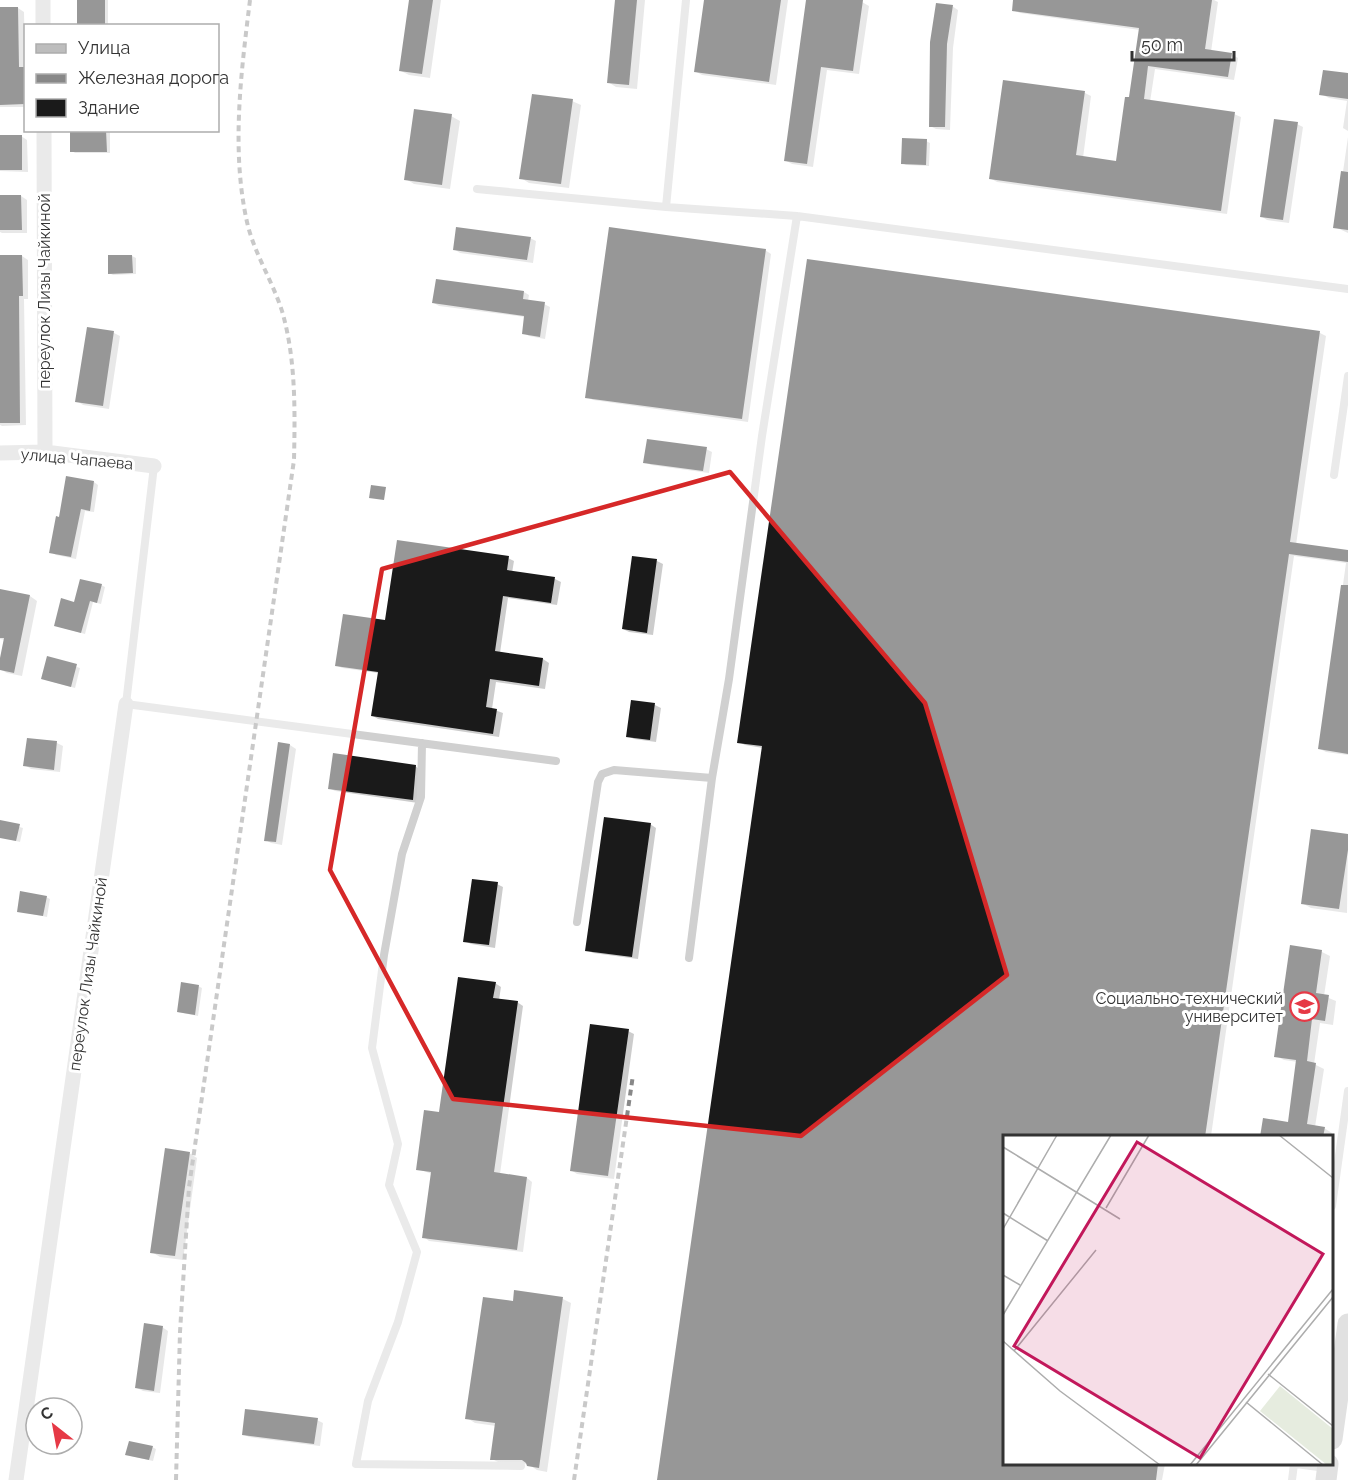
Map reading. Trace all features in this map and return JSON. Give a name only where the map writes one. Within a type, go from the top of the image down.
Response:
[{"type":"street","points":[[43,0],[43,24]]},
{"type":"street","name":"переулок Лизы Чайкиной","points":[[44,132],[45,452]]},
{"type":"street","name":"улица Чапаева","points":[[0,453],[45,452],[154,466]]},
{"type":"street","name":"переулок Лизы Чайкиной","points":[[16,1480],[126,704]]},
{"type":"street","points":[[1333,1432],[1348,1324]]},
{"type":"lane","points":[[666,207],[686,0]]},
{"type":"lane","points":[[477,189],[666,207],[797,216],[1348,289]]},
{"type":"lane","points":[[689,958],[712,778],[729,679],[762,436],[797,216]]},
{"type":"lane","points":[[1334,475],[1348,376]]},
{"type":"lane","name":"переулок Лизы Чайкиной","points":[[126,704],[154,466]]},
{"type":"lane","points":[[126,704],[556,761]]},
{"type":"lane","points":[[422,743],[421,797],[402,854],[384,954],[372,1048],[398,1144],[389,1185],[417,1252],[398,1322],[368,1401],[356,1464],[521,1466]]},
{"type":"lane","points":[[577,922],[598,782],[602,774],[614,770],[712,778]]},
{"type":"lane","points":[[1333,1199],[1348,1091]]},
{"type":"lane","points":[[1292,1480],[1295,1465]]},
{"type":"lane","points":[[1300,1465],[1327,1471]]},
{"type":"highlighted area","points":[[730,472],[925,703],[1007,975],[801,1136],[453,1099],[330,870],[382,569]]},
{"type":"building","points":[[77,0],[105,0],[105,24],[77,24]]},
{"type":"building","points":[[409,0],[433,0],[422,74],[399,71]]},
{"type":"building","points":[[615,0],[637,0],[629,85],[607,83]]},
{"type":"building","points":[[704,0],[781,0],[769,82],[694,72]]},
{"type":"building","points":[[806,0],[863,0],[853,71],[821,67],[807,164],[784,161]]},
{"type":"building","points":[[1013,0],[1212,0],[1205,49],[1232,53],[1228,77],[1148,66],[1144,99],[1235,112],[1221,211],[989,179],[1003,80],[1085,91],[1076,155],[1116,161],[1125,97],[1129,97],[1139,28],[1012,11]]},
{"type":"building","points":[[936,3],[953,5],[947,44],[945,127],[929,127],[930,42]]},
{"type":"building","points":[[0,7],[18,7],[19,67],[24,67],[24,104],[0,105]]},
{"type":"building","points":[[1323,70],[1348,73],[1348,99],[1319,95]]},
{"type":"building","points":[[532,94],[573,99],[561,184],[519,179]]},
{"type":"building","points":[[414,109],[452,114],[442,185],[404,180]]},
{"type":"building","points":[[1274,119],[1298,122],[1283,220],[1260,217]]},
{"type":"building","points":[[70,132],[106,132],[107,152],[70,152]]},
{"type":"building","points":[[0,135],[22,135],[22,170],[0,170]]},
{"type":"building","points":[[902,138],[927,139],[926,165],[901,164]]},
{"type":"building","points":[[1341,171],[1348,172],[1348,230],[1333,228]]},
{"type":"building","points":[[0,195],[21,195],[22,230],[0,230]]},
{"type":"building","points":[[456,227],[531,237],[527,260],[453,250]]},
{"type":"building","points":[[609,227],[766,249],[742,419],[585,398]]},
{"type":"building","points":[[0,255],[22,255],[23,296],[19,296],[20,423],[0,423]]},
{"type":"building","points":[[108,255],[132,255],[133,273],[108,274]]},
{"type":"building","points":[[807,259],[1320,331],[1290,542],[1348,550],[1348,562],[1289,554],[1205,1135],[1003,1135],[1003,1465],[1158,1465],[1156,1480],[657,1480],[762,746],[737,743]]},
{"type":"building","points":[[436,279],[524,291],[523,299],[545,302],[540,337],[522,334],[524,316],[432,303]]},
{"type":"building","points":[[87,327],[114,331],[103,406],[75,402]]},
{"type":"building","points":[[647,439],[707,447],[703,471],[643,463]]},
{"type":"building","points":[[66,476],[94,481],[90,511],[81,509],[71,557],[49,553],[56,516],[59,517]]},
{"type":"building","points":[[371,485],[386,487],[384,500],[369,498]]},
{"type":"building","points":[[397,540],[509,556],[507,570],[555,577],[551,603],[503,596],[495,651],[543,658],[539,686],[490,679],[486,707],[497,709],[493,734],[371,716],[378,672],[335,666],[343,614],[385,620]]},
{"type":"building","points":[[632,556],[657,559],[647,633],[622,629]]},
{"type":"building","points":[[80,579],[102,584],[97,603],[90,601],[81,633],[54,626],[61,598],[74,602]]},
{"type":"building","points":[[1341,585],[1348,585],[1348,754],[1318,749]]},
{"type":"building","points":[[0,589],[30,595],[14,673],[0,670],[4,638],[0,638]]},
{"type":"building","points":[[47,656],[77,664],[71,687],[41,679]]},
{"type":"building","points":[[631,700],[655,703],[650,740],[626,737]]},
{"type":"building","points":[[27,738],[57,741],[54,770],[23,766]]},
{"type":"building","points":[[278,742],[290,744],[276,842],[264,841]]},
{"type":"building","points":[[333,753],[416,765],[413,800],[328,789]]},
{"type":"building","points":[[604,817],[651,823],[632,957],[585,951]]},
{"type":"building","points":[[0,820],[20,824],[16,841],[0,838]]},
{"type":"building","points":[[1311,829],[1348,834],[1348,850],[1339,909],[1301,904]]},
{"type":"building","points":[[472,879],[498,882],[489,945],[463,942]]},
{"type":"building","points":[[20,891],[47,896],[43,916],[17,912]]},
{"type":"building","name":"Социально-технический университет","points":[[1290,945],[1322,950],[1316,993],[1329,995],[1325,1021],[1312,1019],[1307,1061],[1316,1063],[1307,1124],[1325,1127],[1323,1135],[1260,1135],[1263,1118],[1288,1122],[1296,1060],[1274,1057]]},
{"type":"building","points":[[458,977],[496,982],[493,998],[518,1001],[494,1172],[527,1177],[517,1250],[422,1238],[431,1172],[416,1170],[424,1110],[439,1112]]},
{"type":"building","points":[[181,982],[199,985],[195,1015],[177,1012]]},
{"type":"building","points":[[590,1024],[629,1029],[608,1176],[570,1171]]},
{"type":"building","points":[[165,1148],[190,1152],[175,1256],[150,1253]]},
{"type":"building","points":[[514,1290],[563,1297],[539,1468],[527,1466],[522,1460],[490,1460],[495,1423],[465,1419],[483,1297],[513,1301]]},
{"type":"building","points":[[144,1323],[163,1326],[154,1391],[135,1388]]},
{"type":"building","points":[[245,1409],[318,1418],[314,1444],[242,1435]]},
{"type":"building","points":[[129,1441],[153,1446],[149,1460],[125,1455]]},
{"type":"railway","points":[[176,1480],[180,1332],[189,1187],[294,460],[294,385],[287,329],[278,300],[250,233],[239,167],[239,111],[250,0]]},
{"type":"railway","points":[[574,1480],[633,1075]]},
{"type":"place","name":"Социально-технический университет","points":[[1304,1007]]}]
